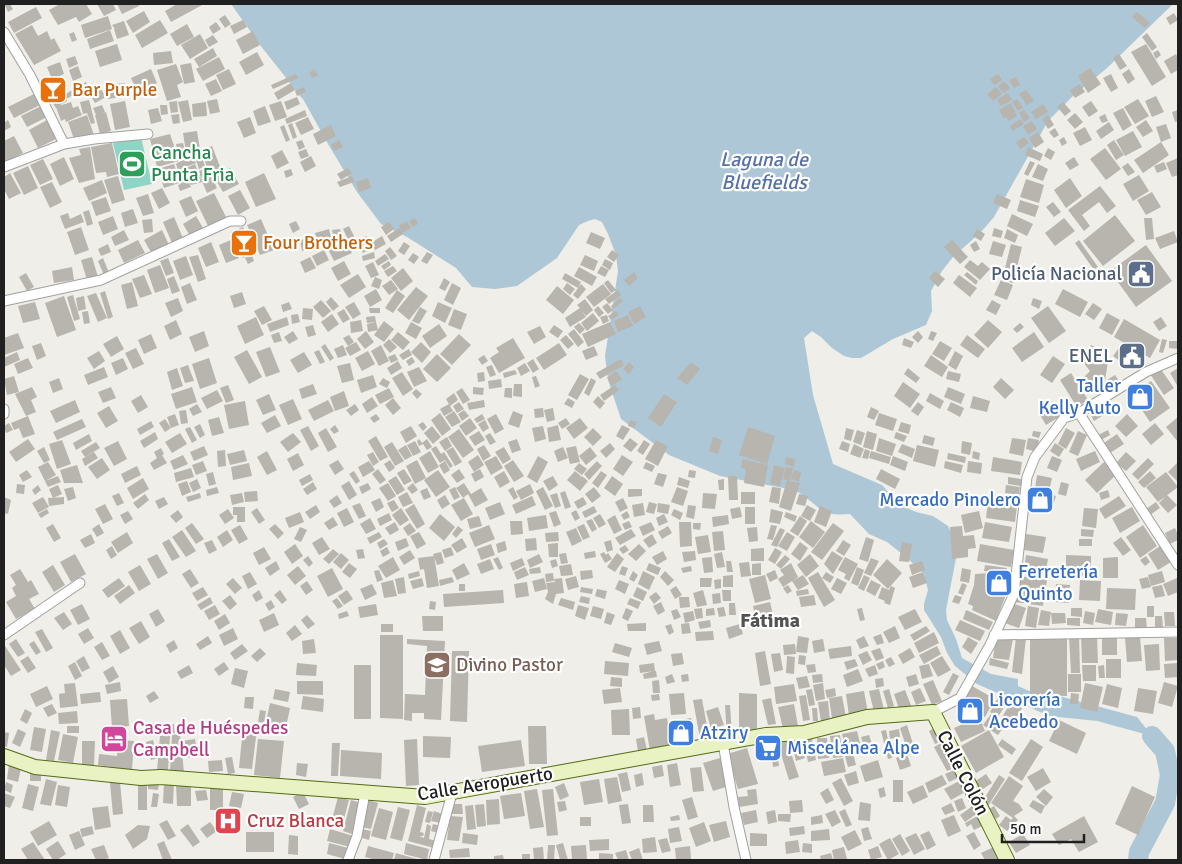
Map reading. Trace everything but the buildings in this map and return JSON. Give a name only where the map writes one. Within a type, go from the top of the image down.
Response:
[{"type":"street","points":[[4,32],[30,75],[64,144]]},
{"type":"street","points":[[4,167],[64,144],[148,134]]},
{"type":"street","points":[[4,301],[101,280],[230,221],[242,221]]},
{"type":"street","points":[[1178,358],[1146,372],[1079,413],[1064,418],[1035,457],[1027,477],[1014,594],[994,635],[1178,632]]},
{"type":"street","points":[[1079,413],[1178,564]]},
{"type":"street","points":[[4,635],[80,583]]},
{"type":"street","name":"Calle Aeropuerto","points":[[4,756],[35,767],[141,778],[161,777],[365,794],[425,797],[766,735],[804,733],[868,717],[933,712],[960,698],[994,635]]},
{"type":"street","name":"Calle Colón","points":[[933,712],[1007,860]]},
{"type":"street","points":[[723,743],[734,807],[746,860]]},
{"type":"street","points":[[434,860],[452,793]]},
{"type":"street","points":[[348,860],[357,836],[365,794]]},
{"type":"green space","name":"Cancha Punta Fria","points":[[141,137],[152,184],[124,190],[113,143]]},
{"type":"water","name":"Laguna de Bluefields","points":[[231,4],[1173,4],[1107,68],[1072,97],[1048,121],[994,217],[981,232],[953,257],[942,271],[931,291],[932,311],[926,325],[893,339],[861,358],[844,356],[812,331],[804,338],[813,395],[833,464],[882,485],[900,505],[916,512],[933,516],[948,526],[955,541],[957,553],[946,610],[947,620],[962,658],[991,674],[1018,679],[1018,686],[1038,695],[1063,697],[1137,717],[1152,736],[1097,721],[1049,716],[977,684],[955,666],[947,653],[941,637],[924,610],[928,590],[924,574],[887,542],[869,534],[850,514],[827,512],[794,490],[720,476],[669,455],[621,419],[608,380],[605,356],[618,271],[616,255],[602,222],[595,219],[579,225],[557,258],[517,286],[495,289],[472,287],[456,268],[407,237],[381,224],[357,192],[303,99],[260,45]]},
{"type":"waterway","points":[[1138,860],[1139,852],[1165,803],[1170,775],[1165,751],[1152,736]]},
{"type":"place","name":"Bar Purple","points":[[53,90]]},
{"type":"place","name":"Cancha Punta Fria","points":[[132,164]]},
{"type":"place","name":"Four Brothers","points":[[244,243]]},
{"type":"place","name":"Policía Nacional","points":[[1141,274]]},
{"type":"place","name":"ENEL","points":[[1132,356]]},
{"type":"place","name":"Taller Kelly Auto","points":[[1140,397]]},
{"type":"place","name":"Mercado Pinolero","points":[[1040,500]]},
{"type":"place","name":"Ferretería Quinto","points":[[999,583]]},
{"type":"place","name":"Divino Pastor","points":[[437,665]]},
{"type":"place","name":"Licorería Acebedo","points":[[970,711]]},
{"type":"place","name":"Atziry","points":[[681,733]]},
{"type":"place","name":"Casa de Huéspedes Campbell","points":[[114,739]]},
{"type":"place","name":"Miscelánea Alpe","points":[[768,748]]},
{"type":"place","name":"Cruz Blanca","points":[[228,821]]},
{"type":"district","name":"Fátima","points":[[770,620]]}]
